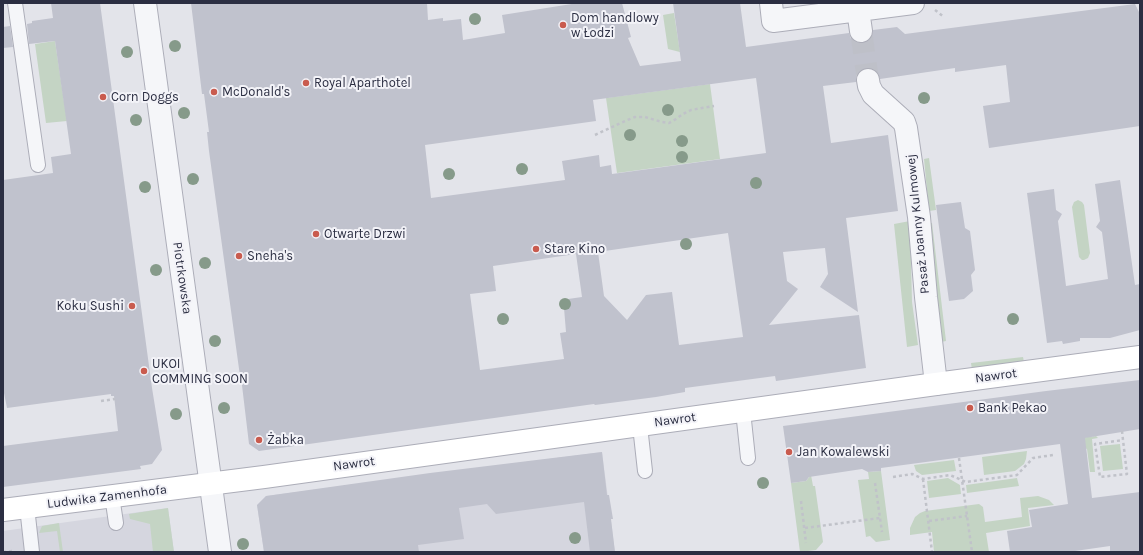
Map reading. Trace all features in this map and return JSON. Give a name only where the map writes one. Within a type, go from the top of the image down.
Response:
[{"type":"street","name":"Piotrkowska","points":[[145,3],[220,552]]},
{"type":"street","points":[[771,3],[774,21],[860,21],[913,3]]},
{"type":"street","name":"Pasaż Joanny Kulmowej","points":[[868,80],[873,94],[904,122],[906,128],[919,217],[936,384]]},
{"type":"street","name":"Nawrot","points":[[210,484],[1140,357]]},
{"type":"street","name":"Ludwika Zamenhofa","points":[[3,510],[210,484]]},
{"type":"lane","points":[[16,3],[38,165]]},
{"type":"lane","points":[[743,411],[748,458]]},
{"type":"lane","points":[[640,426],[645,471]]},
{"type":"lane","points":[[112,496],[116,522]]},
{"type":"lane","points":[[27,507],[32,552]]},
{"type":"path","points":[[595,135],[635,117],[645,117],[662,122],[669,122],[691,110],[714,106]]},
{"type":"path","points":[[101,401],[114,399]]},
{"type":"path","points":[[1122,431],[1127,474],[1100,477],[1095,444],[1123,440]]},
{"type":"path","points":[[893,477],[912,474],[923,479],[950,475],[966,482],[1017,475],[1033,458],[1053,455]]},
{"type":"path","points":[[959,458],[972,552]]},
{"type":"path","points":[[923,479],[932,552]]},
{"type":"path","points":[[875,483],[882,532]]},
{"type":"path","points":[[801,501],[806,543]]},
{"type":"path","points":[[928,521],[967,516]]},
{"type":"path","points":[[804,528],[880,518]]},
{"type":"shaded area","points":[[602,452],[615,552],[264,552],[257,505],[266,496]]},
{"type":"shaded area","points":[[168,508],[174,552],[3,552],[3,531]]},
{"type":"green space","points":[[674,13],[680,52],[668,49],[663,15]]},
{"type":"green space","points":[[55,41],[67,121],[46,123],[35,44]]},
{"type":"green space","points":[[710,84],[720,159],[617,173],[606,98]]},
{"type":"green space","points":[[929,158],[936,210],[929,211],[924,159]]},
{"type":"green space","points":[[1078,200],[1084,205],[1090,253],[1088,258],[1084,260],[1079,257],[1072,207],[1074,202]]},
{"type":"green space","points":[[910,221],[912,302],[918,345],[907,347],[894,224]]},
{"type":"green space","points":[[930,223],[932,223],[946,341],[941,342]]},
{"type":"green space","points":[[1023,357],[1024,362],[972,370],[971,363]]},
{"type":"green space","points":[[1096,436],[1098,438],[1092,439],[1095,472],[1090,472],[1087,449],[1077,445],[1079,438]]},
{"type":"green space","points":[[1120,444],[1123,469],[1103,471],[1100,446]]},
{"type":"green space","points":[[1027,451],[1024,464],[1015,471],[984,475],[982,457]]},
{"type":"green space","points":[[954,460],[956,471],[922,475],[916,471],[914,465]]},
{"type":"green space","points":[[881,471],[890,540],[876,542],[870,536],[866,537],[858,480],[869,479],[868,472]]},
{"type":"green space","points":[[811,475],[813,486],[815,486],[823,542],[816,550],[800,552],[791,483],[806,481]]},
{"type":"green space","points":[[948,478],[960,485],[961,494],[929,498],[927,481]]},
{"type":"green space","points":[[1017,478],[1019,486],[967,493],[966,485]]},
{"type":"green space","points":[[1038,496],[1049,500],[1054,505],[1028,508],[1030,526],[986,533],[989,552],[934,552],[932,532],[910,535],[910,528],[915,517],[925,511],[979,504],[983,507],[985,522],[1022,517],[1020,498]]},
{"type":"green space","points":[[168,508],[174,552],[153,552],[150,524],[130,519],[129,514]]},
{"type":"green space","points":[[59,523],[63,552],[60,552],[57,531],[39,533],[42,526]]},
{"type":"building","points":[[51,3],[100,3],[152,388],[162,450],[152,464],[140,466],[141,469],[3,487],[3,446],[118,431],[114,396],[111,396],[111,394],[7,408],[3,388],[3,180],[53,173],[51,157],[71,154],[55,41],[29,44],[27,24],[32,23],[32,21],[53,18]]},
{"type":"building","points":[[191,3],[427,3],[428,20],[443,18],[443,21],[461,19],[463,40],[505,33],[502,15],[578,3],[622,3],[631,37],[628,38],[640,66],[681,61],[673,3],[740,3],[746,47],[849,33],[851,39],[857,43],[862,43],[869,41],[873,30],[897,27],[905,34],[1135,4],[1140,14],[1140,126],[989,148],[983,106],[1010,102],[1006,65],[955,72],[955,68],[880,79],[877,72],[872,68],[866,68],[860,70],[856,75],[856,82],[823,86],[831,143],[888,135],[898,211],[846,218],[858,312],[820,287],[828,274],[825,248],[783,252],[787,281],[798,289],[769,325],[859,315],[866,368],[776,381],[775,376],[685,388],[685,392],[656,397],[594,404],[259,451],[249,444],[209,151],[207,132],[209,132],[204,94],[202,94]],"holes":[[[756,78],[766,153],[612,174],[611,165],[600,167],[599,155],[562,161],[565,180],[431,198],[425,145],[596,121],[593,100]],[[728,233],[743,337],[679,345],[672,292],[646,295],[627,320],[604,296],[598,252]],[[576,254],[582,297],[568,299],[569,308],[564,308],[566,332],[560,333],[564,359],[480,370],[470,294],[496,291],[493,266]]]},
{"type":"building","points":[[10,26],[13,47],[3,48],[3,27]]},
{"type":"building","points":[[1120,180],[1135,285],[1140,284],[1140,330],[1110,338],[1080,338],[1080,341],[1063,344],[1062,341],[1047,343],[1027,193],[1054,189],[1056,210],[1062,214],[1058,221],[1066,286],[1108,279],[1102,232],[1096,227],[1100,221],[1095,184]]},
{"type":"building","points":[[961,202],[965,228],[970,231],[975,270],[971,275],[973,291],[964,299],[949,301],[936,205]]},
{"type":"building","points":[[1140,380],[1140,429],[1085,438],[1092,498],[1140,492],[1140,552],[1110,552],[1110,546],[1068,552],[1010,552],[1007,531],[1032,527],[1029,510],[1068,504],[1060,444],[881,468],[881,471],[868,472],[862,469],[809,477],[806,481],[791,483],[783,426]]},
{"type":"building","points":[[602,452],[607,495],[609,495],[613,519],[611,519],[615,552],[590,552],[584,502],[496,514],[487,504],[459,508],[464,539],[418,545],[419,552],[264,552],[257,505],[266,496],[430,473]]},
{"type":"tunnel","points":[[861,31],[868,80]]},
{"type":"place","name":"Dom handlowy w Łodzi","points":[[563,25]]},
{"type":"place","name":"Royal Aparthotel","points":[[306,83]]},
{"type":"place","name":"McDonald's","points":[[214,92]]},
{"type":"place","name":"Corn Doggs","points":[[103,97]]},
{"type":"place","name":"Otwarte Drzwi","points":[[316,234]]},
{"type":"place","name":"Stare Kino","points":[[536,249]]},
{"type":"place","name":"Sneha's","points":[[239,256]]},
{"type":"place","name":"Koku Sushi","points":[[132,306]]},
{"type":"place","name":"UKOI COMMING SOON","points":[[144,371]]},
{"type":"place","name":"Bank Pekao","points":[[970,408]]},
{"type":"place","name":"Żabka","points":[[259,440]]},
{"type":"place","name":"Jan Kowalewski","points":[[789,452]]}]
